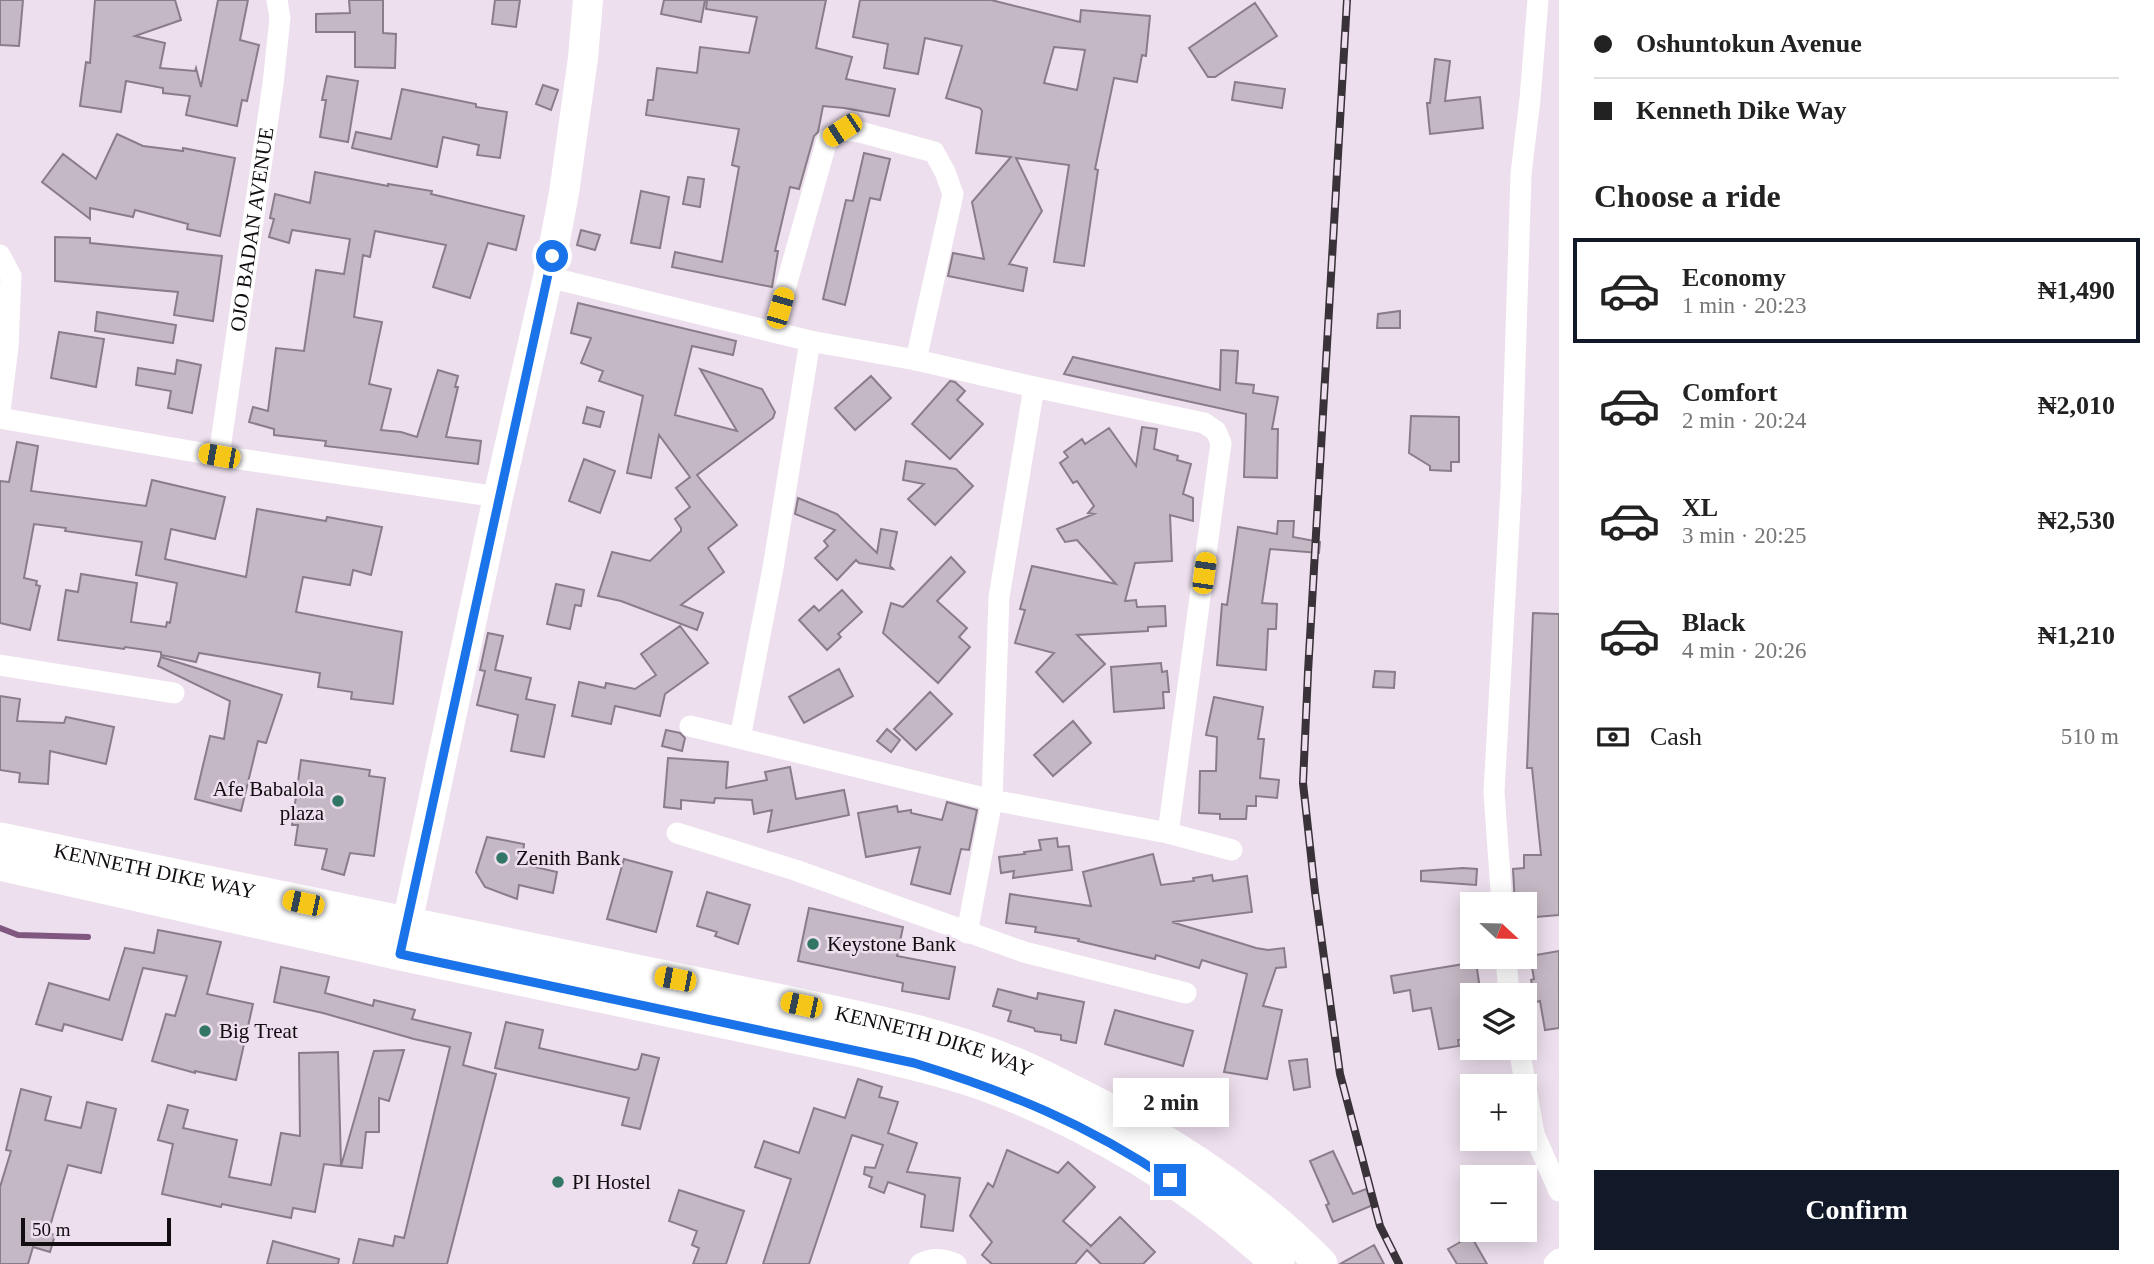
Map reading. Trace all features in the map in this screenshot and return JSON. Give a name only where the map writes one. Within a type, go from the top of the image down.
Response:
[{"type":"highway","name":"KENNETH DIKE WAY","points":[[4,858],[698,1000],[893,1025],[1011,1062],[1122,1116],[1187,1155],[1246,1199],[1321,1264]]},
{"type":"highway","name":"KENNETH DIKE WAY","points":[[698,1000],[979,1083],[1039,1106],[1153,1168],[1250,1237],[1278,1264]]},
{"type":"main road","points":[[404,939],[548,277],[564,193],[583,58],[588,0]]},
{"type":"street","name":"OJO BADAN AVENUE","points":[[219,456],[273,84],[279,18],[276,0]]},
{"type":"street","points":[[1501,892],[1494,792],[1510,489],[1521,174],[1538,0]]},
{"type":"street","points":[[774,332],[827,141],[842,130],[860,132],[934,152],[946,172],[953,194],[916,360]]},
{"type":"street","points":[[0,255],[11,276],[8,347],[0,411]]},
{"type":"street","points":[[548,277],[810,341],[916,360],[1204,424],[1216,431],[1222,443],[1168,833]]},
{"type":"street","points":[[740,738],[773,568],[810,341]]},
{"type":"street","points":[[967,933],[992,800],[999,597],[1034,387]]},
{"type":"street","points":[[0,418],[219,456],[498,497]]},
{"type":"street","points":[[0,665],[174,693]]},
{"type":"street","points":[[690,726],[992,800],[1168,833],[1233,850]]},
{"type":"street","points":[[677,833],[795,870],[1024,952],[1186,993]]},
{"type":"street","points":[[1521,1060],[1534,1134],[1559,1191]]},
{"type":"street","points":[[920,1264],[929,1259],[944,1259],[956,1264]]},
{"type":"street","points":[[1554,1264],[1559,1259]]},
{"type":"building","points":[[0,0],[23,0],[19,46],[0,45]]},
{"type":"building","points":[[95,0],[175,0],[181,20],[135,36],[165,43],[160,68],[195,71],[196,68],[201,87],[218,0],[248,0],[240,40],[259,45],[247,101],[242,100],[237,126],[186,115],[190,96],[163,93],[163,88],[126,81],[121,112],[80,106],[86,62],[90,63]]},
{"type":"building","points":[[349,0],[383,0],[383,33],[396,34],[395,68],[355,67],[355,32],[316,32],[316,14],[350,13]]},
{"type":"building","points":[[495,0],[520,0],[516,27],[492,24]]},
{"type":"building","points":[[664,0],[705,0],[701,22],[661,14]]},
{"type":"building","points":[[707,0],[826,0],[816,48],[852,57],[846,79],[895,89],[889,116],[823,106],[818,132],[814,136],[799,189],[790,187],[775,251],[778,251],[772,287],[672,267],[675,252],[722,262],[739,167],[732,165],[739,129],[646,115],[648,100],[653,100],[657,68],[697,73],[700,47],[749,53],[757,17],[706,9]]},
{"type":"building","points":[[860,0],[991,0],[1080,22],[1081,10],[1150,16],[1146,56],[1142,55],[1137,82],[1114,78],[1095,169],[1098,170],[1084,266],[1054,262],[1069,165],[1016,158],[1042,211],[1009,264],[1027,268],[1023,291],[948,276],[953,253],[984,259],[972,202],[1011,157],[976,153],[982,111],[980,108],[946,98],[962,46],[925,38],[918,74],[884,68],[888,44],[853,37]],"holes":[[[1054,47],[1085,50],[1077,90],[1044,83]]]},
{"type":"building","points":[[1255,3],[1277,36],[1215,77],[1208,77],[1189,48]]},
{"type":"building","points":[[1435,59],[1450,61],[1445,101],[1480,97],[1483,128],[1430,134],[1427,103],[1430,103]]},
{"type":"building","points":[[327,76],[358,81],[348,142],[320,137],[326,100],[322,100]]},
{"type":"building","points":[[1235,82],[1285,89],[1282,108],[1232,100]]},
{"type":"building","points":[[543,85],[558,90],[551,110],[536,104]]},
{"type":"building","points":[[402,89],[507,112],[500,158],[477,155],[479,145],[443,137],[437,167],[352,148],[356,132],[391,139]]},
{"type":"building","points":[[117,134],[143,146],[183,151],[183,148],[235,158],[220,236],[187,229],[188,224],[135,210],[133,217],[90,208],[90,219],[42,182],[63,154],[96,179]]},
{"type":"building","points":[[864,153],[890,159],[880,200],[870,198],[845,305],[823,299],[846,200],[853,201]]},
{"type":"building","points":[[315,172],[388,186],[432,191],[431,194],[524,216],[516,250],[488,243],[470,298],[433,287],[446,245],[375,231],[370,257],[363,255],[354,317],[382,322],[369,384],[391,389],[381,430],[417,437],[438,370],[458,376],[455,387],[458,387],[446,437],[481,441],[478,464],[325,446],[326,441],[274,435],[274,429],[249,422],[253,407],[268,411],[276,348],[304,351],[316,270],[344,274],[350,239],[292,230],[289,243],[269,237],[274,219],[270,218],[275,194],[310,203]]},
{"type":"building","points":[[688,177],[704,179],[700,207],[683,204]]},
{"type":"building","points":[[641,191],[669,197],[660,248],[631,243]]},
{"type":"building","points":[[581,230],[600,235],[595,250],[577,245]]},
{"type":"building","points":[[55,237],[90,238],[90,243],[222,256],[213,321],[174,315],[178,292],[55,281]]},
{"type":"building","points":[[578,303],[736,341],[733,355],[692,346],[675,415],[737,431],[700,369],[762,389],[775,412],[773,418],[697,475],[737,525],[708,548],[724,572],[681,605],[703,613],[697,630],[621,601],[598,596],[612,552],[650,561],[681,531],[675,519],[690,507],[676,488],[690,477],[659,435],[651,478],[627,473],[643,396],[599,381],[603,371],[581,363],[591,338],[571,333]]},
{"type":"building","points":[[1400,311],[1400,328],[1377,328],[1378,314]]},
{"type":"building","points":[[97,312],[176,325],[173,343],[95,331]]},
{"type":"building","points":[[59,332],[104,339],[96,387],[51,378]]},
{"type":"building","points":[[1221,350],[1238,351],[1236,383],[1254,385],[1253,393],[1278,397],[1272,429],[1278,429],[1277,478],[1244,477],[1246,414],[1064,374],[1073,357],[1220,390]]},
{"type":"building","points":[[177,360],[201,365],[192,413],[168,408],[171,391],[136,385],[138,368],[175,374]]},
{"type":"building","points":[[871,376],[891,398],[855,430],[835,408]]},
{"type":"building","points":[[950,381],[965,391],[957,400],[983,424],[950,459],[912,424]]},
{"type":"building","points":[[587,407],[604,412],[600,427],[583,423]]},
{"type":"building","points":[[1411,416],[1459,417],[1459,462],[1451,462],[1451,471],[1430,470],[1430,466],[1409,453]]},
{"type":"building","points":[[1142,427],[1157,429],[1154,449],[1178,456],[1177,460],[1191,464],[1183,494],[1193,498],[1193,521],[1170,515],[1172,561],[1135,563],[1125,601],[1136,600],[1137,607],[1165,606],[1166,626],[1148,627],[1148,631],[1077,635],[1105,664],[1063,702],[1036,672],[1054,653],[1015,643],[1025,610],[1020,609],[1032,566],[1116,584],[1077,540],[1065,542],[1057,529],[1094,514],[1088,513],[1094,506],[1077,481],[1073,483],[1060,463],[1068,457],[1064,452],[1082,439],[1085,444],[1109,428],[1136,466]]},
{"type":"building","points":[[17,442],[38,446],[31,491],[146,506],[152,480],[225,497],[215,539],[171,529],[165,559],[246,577],[257,509],[382,527],[371,575],[353,570],[350,585],[303,577],[296,612],[402,632],[393,704],[351,699],[352,692],[318,687],[320,673],[199,653],[196,662],[161,655],[161,652],[58,640],[66,590],[78,592],[81,574],[137,583],[131,622],[166,627],[167,622],[170,623],[177,583],[136,575],[142,542],[34,524],[24,578],[37,581],[36,585],[40,586],[30,630],[0,623],[0,481],[9,482]]},
{"type":"building","points":[[584,459],[615,471],[600,513],[569,501]]},
{"type":"building","points":[[906,461],[956,469],[973,486],[935,525],[908,499],[924,484],[903,480]]},
{"type":"building","points":[[798,498],[837,514],[877,553],[881,529],[897,532],[890,566],[893,569],[859,563],[856,560],[837,580],[815,558],[828,546],[824,541],[835,530],[795,514]]},
{"type":"building","points":[[1278,521],[1294,521],[1293,537],[1320,542],[1319,553],[1270,549],[1262,603],[1277,604],[1276,629],[1268,629],[1266,670],[1217,665],[1222,604],[1227,605],[1238,527],[1277,534]]},
{"type":"building","points":[[951,557],[965,572],[937,601],[967,628],[959,637],[970,647],[938,683],[883,633],[891,603],[903,607]]},
{"type":"building","points":[[556,584],[584,590],[581,606],[575,605],[570,629],[547,624]]},
{"type":"building","points":[[842,590],[862,612],[838,634],[841,637],[827,650],[799,620],[814,606],[819,611]]},
{"type":"building","points":[[1533,613],[1559,614],[1559,915],[1537,917],[1537,892],[1514,892],[1513,869],[1524,868],[1524,855],[1541,855],[1532,768],[1527,768]]},
{"type":"building","points":[[680,626],[708,663],[665,694],[660,716],[615,706],[611,724],[572,716],[579,682],[605,688],[606,683],[635,689],[656,675],[641,654]]},
{"type":"building","points":[[488,633],[503,636],[495,670],[531,678],[526,699],[555,705],[544,757],[511,751],[518,715],[477,705],[485,671],[480,670]]},
{"type":"building","points":[[161,657],[282,695],[266,743],[258,741],[241,811],[195,799],[210,736],[224,739],[230,701],[158,666]]},
{"type":"building","points":[[1161,663],[1162,672],[1167,671],[1169,692],[1163,692],[1164,708],[1114,712],[1111,667]]},
{"type":"building","points":[[839,669],[853,696],[804,723],[789,697]]},
{"type":"building","points":[[1375,671],[1395,672],[1394,688],[1373,687]]},
{"type":"building","points":[[930,692],[952,714],[916,750],[894,729]]},
{"type":"building","points":[[0,696],[20,699],[17,721],[64,723],[66,717],[114,727],[106,764],[50,751],[48,784],[19,782],[20,773],[0,770]]},
{"type":"building","points":[[1214,697],[1263,707],[1258,739],[1264,739],[1260,778],[1279,780],[1277,798],[1256,796],[1256,806],[1247,806],[1246,819],[1220,819],[1220,814],[1199,813],[1200,771],[1216,771],[1217,737],[1206,735]]},
{"type":"building","points":[[1073,721],[1091,743],[1053,776],[1034,755]]},
{"type":"building","points":[[887,729],[900,740],[891,752],[877,741]]},
{"type":"building","points":[[666,730],[680,733],[685,738],[682,751],[662,746]]},
{"type":"building","points":[[668,758],[728,762],[726,788],[767,780],[765,772],[790,767],[796,799],[844,790],[849,815],[768,832],[772,810],[754,814],[752,800],[715,798],[714,803],[681,800],[681,809],[664,807]]},
{"type":"building","name":"Afe Babalola plaza","points":[[301,760],[370,770],[369,776],[385,778],[374,856],[350,853],[344,875],[322,869],[327,849],[295,845],[298,825],[292,825]]},
{"type":"building","points":[[947,802],[977,810],[969,850],[961,849],[950,894],[911,884],[920,847],[866,857],[858,813],[897,806],[898,812],[911,810],[911,813],[942,820]]},
{"type":"building","name":"Zenith Bank","points":[[487,837],[524,844],[522,864],[557,872],[553,893],[519,885],[517,899],[485,887],[476,872]]},
{"type":"building","points":[[1057,838],[1058,847],[1069,846],[1072,870],[1013,878],[1014,871],[1001,873],[999,857],[1041,850],[1039,840]]},
{"type":"building","points":[[1153,854],[1161,885],[1194,881],[1193,878],[1212,875],[1213,881],[1247,876],[1252,912],[1172,922],[1256,948],[1284,948],[1286,967],[1276,968],[1263,1006],[1282,1010],[1267,1079],[1224,1072],[1247,974],[1202,960],[1199,968],[1156,955],[1155,959],[1078,941],[1079,939],[1035,932],[1036,927],[1006,923],[1010,894],[1091,906],[1083,872]]},
{"type":"building","points":[[624,859],[672,872],[656,932],[607,919]]},
{"type":"building","points":[[1477,869],[1476,885],[1421,881],[1421,871]]},
{"type":"building","points":[[707,892],[750,905],[738,944],[715,936],[717,932],[697,926]]},
{"type":"building","points":[[809,908],[903,927],[897,956],[955,967],[949,999],[902,991],[903,983],[798,961]]},
{"type":"building","points":[[158,930],[221,942],[207,994],[253,1004],[236,1080],[195,1073],[152,1061],[166,1014],[175,1016],[187,976],[143,968],[122,1040],[64,1024],[62,1031],[36,1024],[49,983],[109,1000],[125,948],[154,953]]},
{"type":"building","points":[[1559,951],[1559,1028],[1545,1030],[1540,1001],[1537,1002],[1537,983],[1532,983],[1531,980],[1534,979],[1532,970],[1537,969],[1537,955]]},
{"type":"building","points":[[1460,965],[1460,970],[1477,970],[1479,983],[1460,983],[1459,1046],[1439,1049],[1431,1008],[1413,1011],[1410,990],[1394,993],[1391,976]]},
{"type":"building","points":[[281,967],[329,977],[325,993],[373,1006],[374,1000],[415,1010],[412,1019],[471,1033],[463,1065],[496,1074],[447,1264],[353,1264],[359,1239],[393,1246],[395,1236],[404,1238],[450,1047],[274,1002]]},
{"type":"building","points":[[998,989],[1037,999],[1038,993],[1084,1002],[1076,1043],[1061,1040],[1061,1035],[1035,1031],[1034,1028],[1008,1021],[1011,1011],[993,1006]]},
{"type":"building","points":[[1115,1010],[1193,1031],[1183,1066],[1105,1044]]},
{"type":"building","points":[[506,1022],[543,1030],[539,1048],[635,1070],[638,1069],[642,1054],[659,1058],[640,1129],[622,1125],[629,1098],[495,1068]]},
{"type":"building","points":[[404,1050],[389,1101],[379,1098],[379,1132],[366,1132],[362,1168],[341,1166],[374,1051]]},
{"type":"building","points":[[338,1052],[341,1166],[324,1164],[315,1212],[293,1208],[291,1218],[162,1194],[173,1144],[158,1140],[168,1105],[188,1110],[183,1128],[237,1140],[229,1177],[271,1185],[281,1133],[300,1136],[299,1053]]},
{"type":"building","points":[[1307,1059],[1310,1087],[1294,1090],[1289,1061]]},
{"type":"building","points":[[858,1079],[882,1087],[879,1097],[898,1102],[888,1133],[917,1143],[907,1172],[960,1178],[953,1231],[921,1227],[925,1195],[888,1182],[884,1193],[869,1187],[872,1177],[864,1174],[865,1167],[875,1168],[883,1145],[852,1135],[809,1264],[763,1264],[791,1179],[755,1167],[764,1141],[799,1153],[814,1108],[845,1118]]},
{"type":"building","points":[[21,1089],[51,1097],[45,1120],[81,1128],[87,1102],[116,1109],[101,1173],[68,1165],[48,1233],[55,1235],[50,1252],[33,1247],[28,1264],[0,1264],[0,1187],[11,1151],[6,1150]]},
{"type":"building","points":[[1007,1150],[1058,1173],[1068,1162],[1095,1187],[1063,1221],[1091,1246],[1120,1217],[1155,1252],[1143,1264],[1101,1264],[1087,1250],[1075,1264],[992,1264],[982,1255],[992,1242],[970,1216],[988,1183],[993,1187]]},
{"type":"building","points":[[1333,1151],[1353,1194],[1366,1189],[1373,1205],[1333,1222],[1326,1205],[1329,1204],[1310,1161]]},
{"type":"building","points":[[679,1190],[744,1211],[726,1264],[693,1264],[699,1248],[692,1245],[697,1231],[669,1221]]},
{"type":"building","points":[[273,1241],[339,1259],[338,1264],[267,1264]]},
{"type":"building","points":[[1460,1242],[1474,1242],[1487,1264],[1457,1264],[1448,1249]]},
{"type":"building","points":[[1374,1245],[1384,1264],[1340,1264]]},
{"type":"waterway","points":[[0,928],[18,935],[88,937]]},
{"type":"railway","points":[[1347,0],[1303,783],[1340,1074],[1380,1226],[1399,1264]]},
{"type":"place","name":"Afe Babalola plaza","points":[[338,801]]},
{"type":"place","name":"Zenith Bank","points":[[502,858]]},
{"type":"place","name":"Keystone Bank","points":[[813,944]]},
{"type":"place","name":"Big Treat","points":[[205,1031]]},
{"type":"place","name":"PI Hostel","points":[[558,1182]]},
{"type":"route","points":[[552,256],[400,954],[914,1063],[979,1083],[1039,1106],[1093,1133],[1170,1180]]}]
